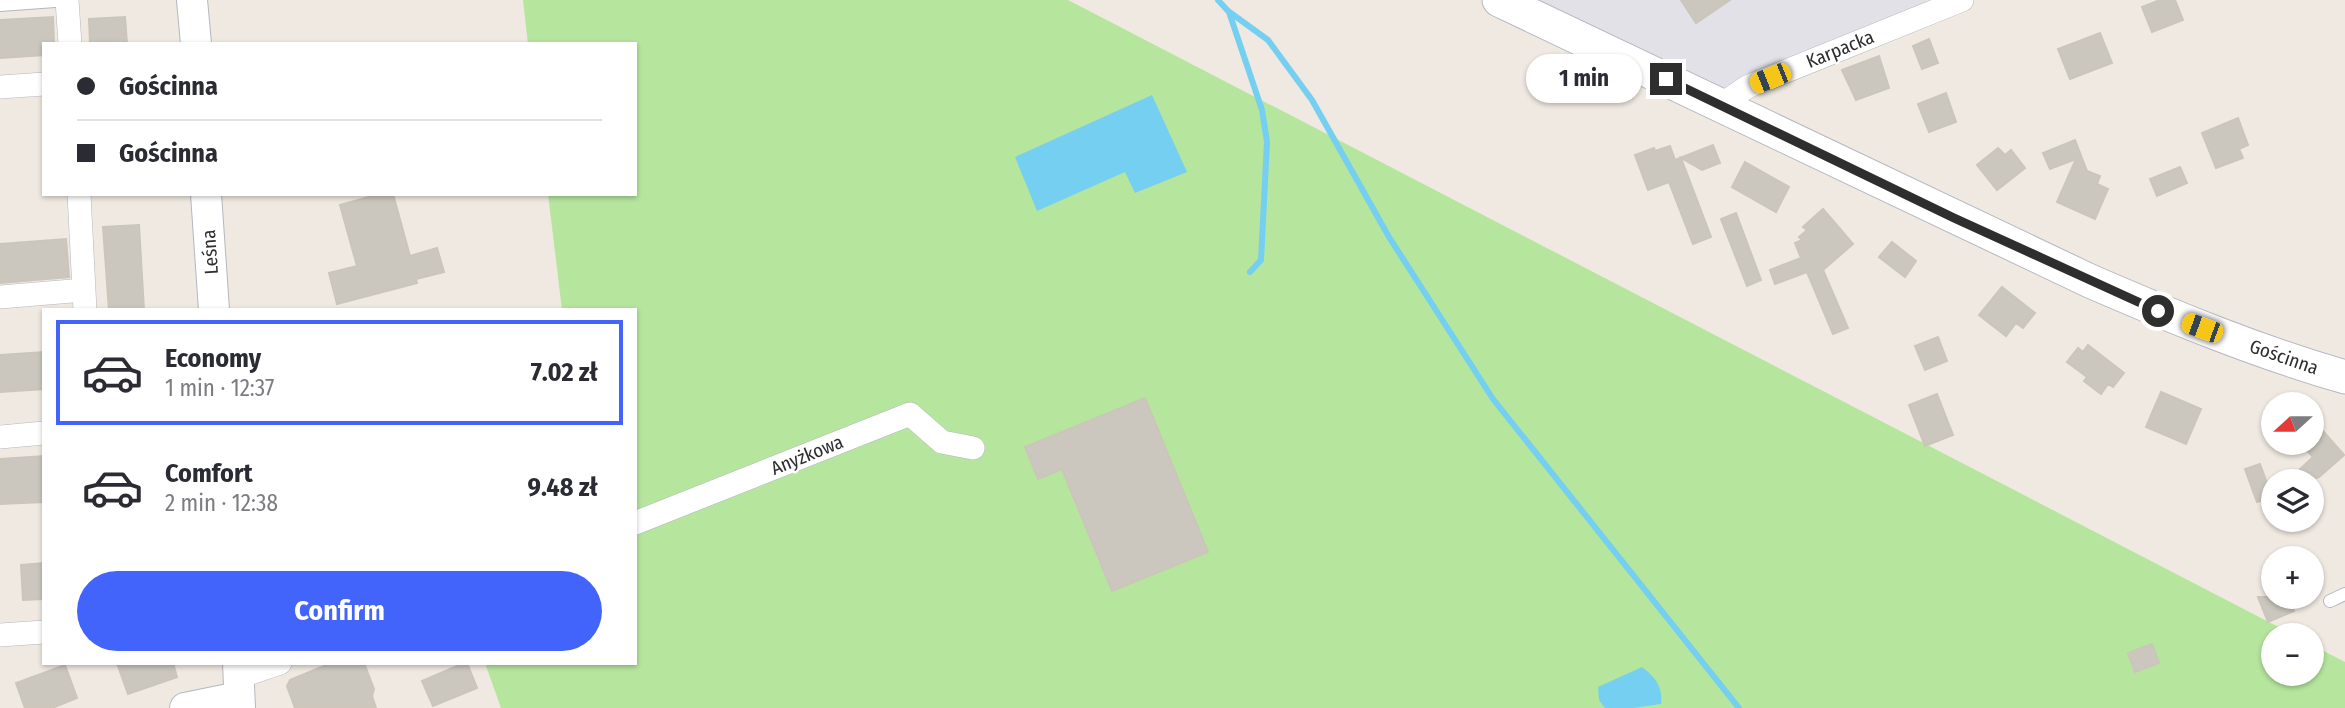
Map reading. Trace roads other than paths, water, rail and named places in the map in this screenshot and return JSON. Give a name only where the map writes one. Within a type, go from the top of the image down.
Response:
[{"type":"main road","name":"Gościnna","points":[[1499,0],[2090,281],[2177,318],[2305,366],[2345,377]]},
{"type":"street","points":[[68,0],[70,42]]},
{"type":"street","points":[[192,0],[196,42]]},
{"type":"street","name":"Karpacka","points":[[1721,105],[1747,87],[1962,0]]},
{"type":"street","points":[[0,87],[42,84]]},
{"type":"street","points":[[0,297],[85,300],[79,196]]},
{"type":"street","name":"Leśna","points":[[206,196],[214,308]]},
{"type":"street","name":"Anyżkowa","points":[[637,522],[910,414],[942,442],[973,448]]},
{"type":"street","points":[[0,437],[42,433]]},
{"type":"street","points":[[0,635],[42,632]]},
{"type":"street","points":[[185,708],[239,687],[277,665]]},
{"type":"lane","points":[[0,5],[68,0]]},
{"type":"lane","points":[[2330,601],[2345,594]]},
{"type":"water","points":[[1152,95],[1187,172],[1135,193],[1125,172],[1037,211],[1015,157]]},
{"type":"water","points":[[1642,667],[1657,682],[1661,692],[1661,704],[1605,708],[1599,700],[1598,687]]},
{"type":"waterway","points":[[1218,0],[1228,11],[1268,40],[1312,100],[1389,237],[1493,399],[1739,708]]},
{"type":"waterway","points":[[1229,12],[1262,110],[1267,142],[1261,260],[1250,272]]}]
